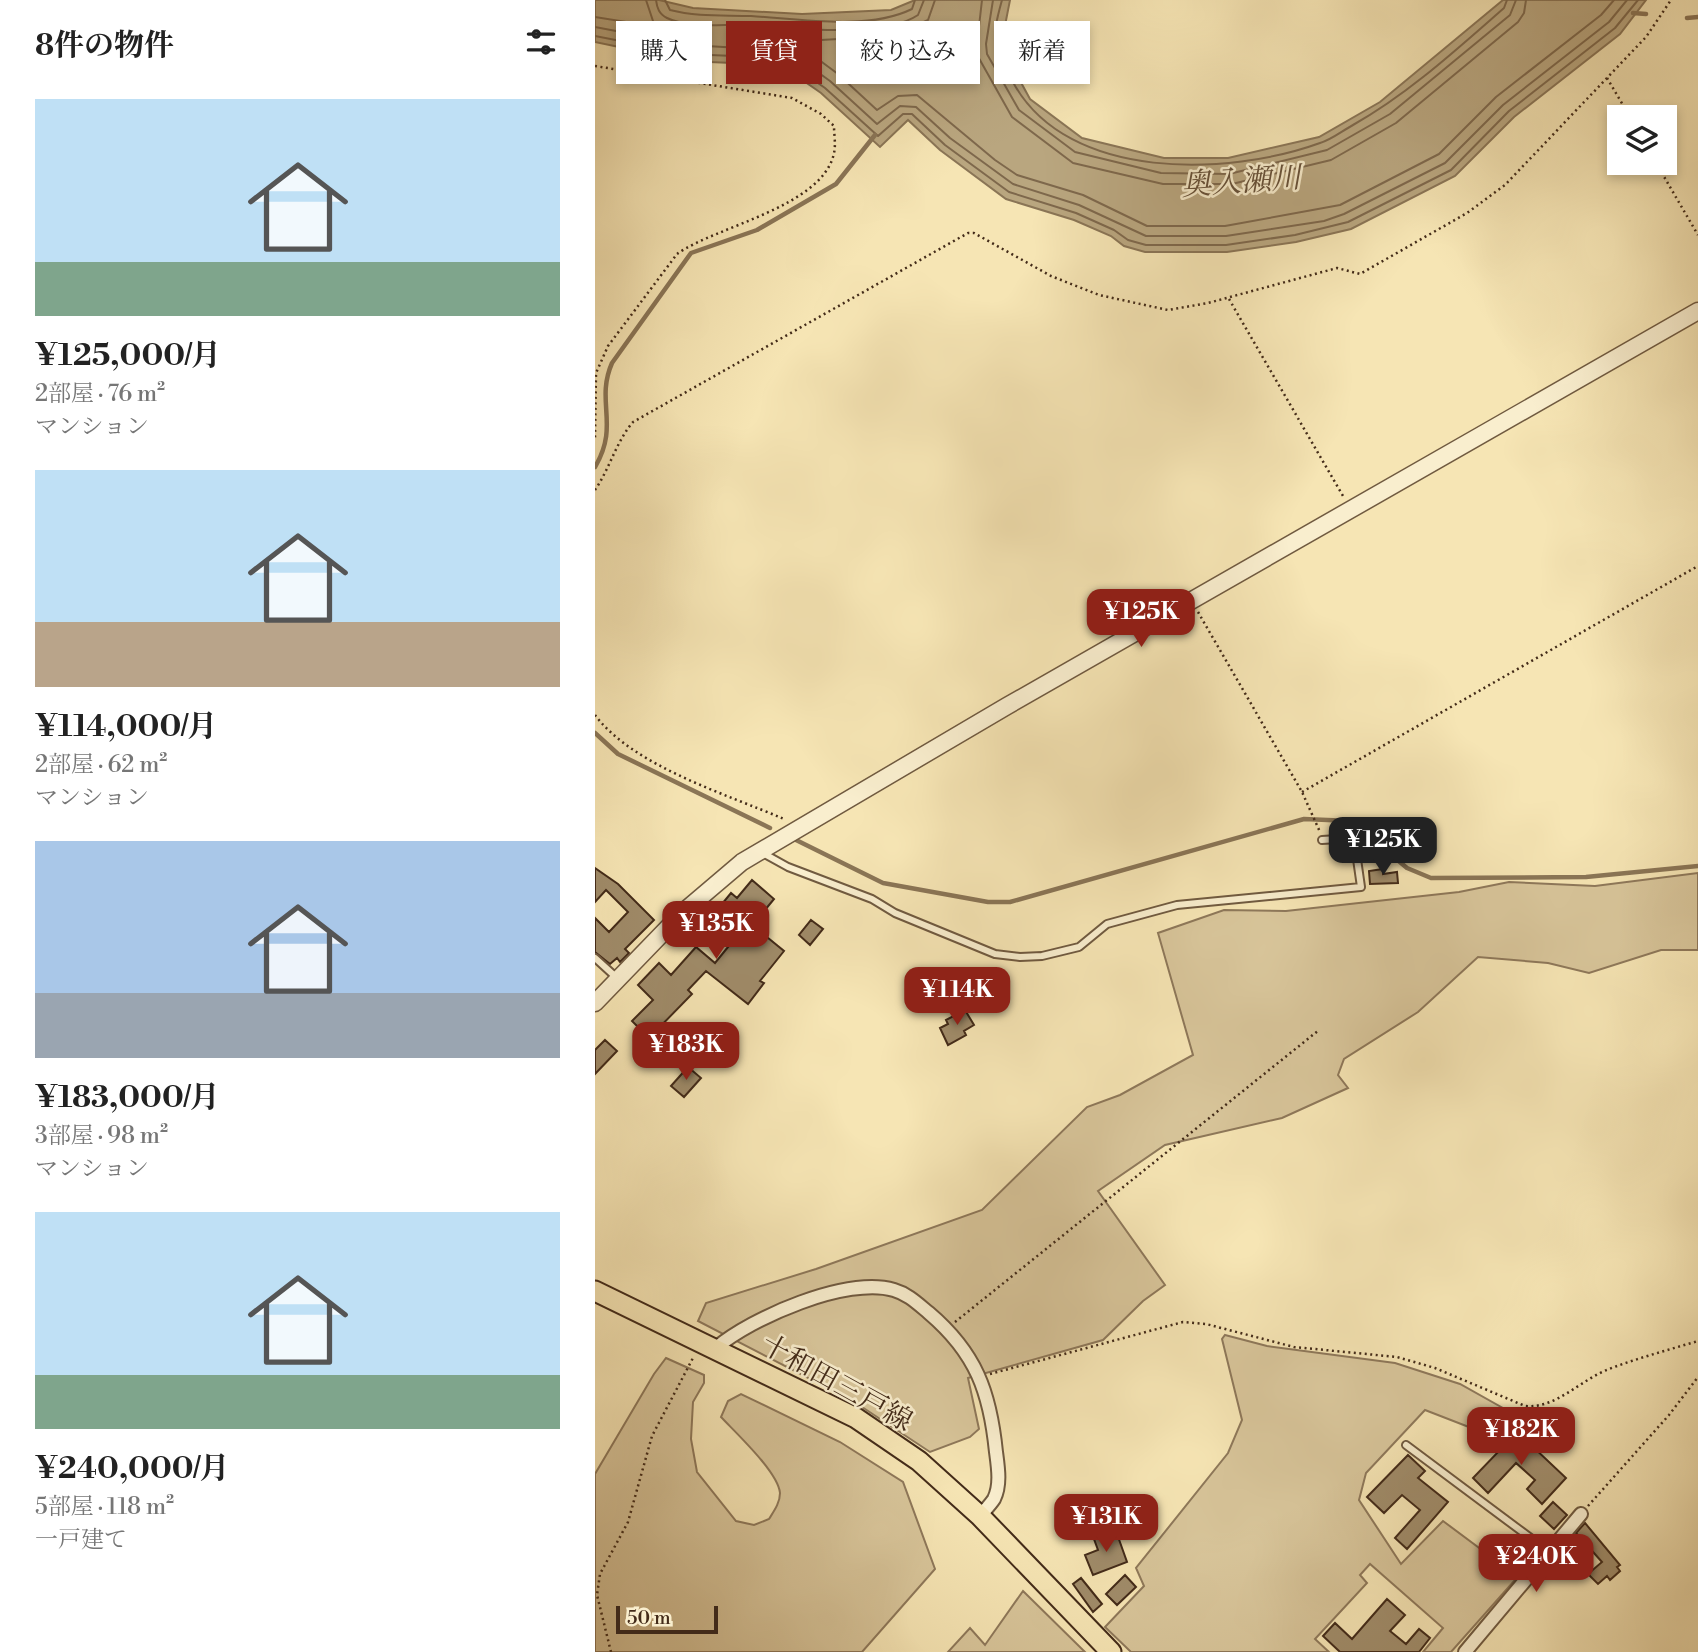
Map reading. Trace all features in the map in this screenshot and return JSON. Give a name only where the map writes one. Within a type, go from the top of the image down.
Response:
[{"type":"main road","name":"十和田三戸線","points":[[595,1291],[856,1418],[919,1461],[980,1516],[1111,1652]]},
{"type":"street","points":[[595,1003],[682,914],[720,879],[760,851],[1350,508],[1698,311]]},
{"type":"street","points":[[709,1345],[802,1301],[838,1292],[877,1288],[892,1289],[909,1296],[947,1328],[981,1377],[992,1410],[999,1476],[993,1499],[980,1516]]},
{"type":"street","points":[[1465,1652],[1581,1514]]},
{"type":"lane","points":[[760,851],[788,867],[872,899],[895,913],[995,954],[1020,957],[1042,956],[1079,947],[1107,924],[1177,905],[1361,887],[1354,838],[1322,839]]},
{"type":"lane","points":[[595,958],[619,980]]},
{"type":"lane","points":[[1406,1445],[1548,1551]]},
{"type":"path","points":[[595,490],[610,467],[623,433],[633,422],[968,233],[974,233],[1052,276],[1099,295],[1168,310],[1228,298],[1337,268],[1360,274],[1467,214],[1505,185],[1646,37],[1671,0]]},
{"type":"path","points":[[595,66],[792,98],[821,114],[834,126],[834,153],[818,180],[792,199],[749,223],[692,243],[677,254],[608,346],[596,373],[595,438]]},
{"type":"path","points":[[1608,78],[1623,105]]},
{"type":"path","points":[[1663,175],[1698,235]]},
{"type":"path","points":[[1228,298],[1350,508]]},
{"type":"path","points":[[1302,792],[1698,566]]},
{"type":"path","points":[[1191,600],[1315,814],[1318,826]]},
{"type":"path","points":[[595,715],[612,736],[649,760],[800,826]]},
{"type":"path","points":[[947,1328],[1319,1030]]},
{"type":"path","points":[[981,1377],[1182,1322],[1206,1324],[1294,1347],[1397,1357],[1435,1368],[1525,1406],[1537,1407],[1549,1404],[1606,1370],[1698,1341]]},
{"type":"path","points":[[611,1652],[596,1596],[600,1574],[628,1522],[652,1436],[709,1345]]},
{"type":"path","points":[[1581,1514],[1669,1415],[1698,1377]]},
{"type":"shaded area","points":[[1698,873],[1698,950],[1661,950],[1589,973],[1548,963],[1478,957],[1418,1012],[1344,1059],[1338,1075],[1348,1088],[1282,1118],[1165,1145],[1098,1191],[1165,1285],[1143,1301],[1103,1340],[968,1378],[979,1429],[970,1437],[930,1452],[853,1401],[698,1321],[706,1303],[816,1269],[982,1210],[1087,1107],[1120,1095],[1193,1055],[1158,933],[1224,910],[1286,911],[1459,892],[1509,882],[1595,886]]},
{"type":"shaded area","points":[[1225,1335],[1267,1346],[1395,1363],[1460,1384],[1510,1412],[1492,1436],[1425,1410],[1366,1473],[1359,1500],[1401,1564],[1443,1521],[1502,1565],[1515,1580],[1451,1652],[1423,1652],[1443,1628],[1370,1564],[1360,1575],[1367,1583],[1315,1639],[1329,1652],[1131,1652],[1105,1627],[1144,1586],[1136,1568],[1228,1453],[1242,1420],[1222,1339]]},
{"type":"shaded area","points":[[666,1358],[704,1375],[704,1383],[693,1402],[691,1439],[697,1472],[736,1521],[754,1525],[769,1519],[778,1504],[780,1493],[778,1484],[764,1464],[721,1417],[728,1401],[741,1394],[840,1442],[903,1482],[935,1569],[862,1652],[595,1652],[595,1474]]},
{"type":"shaded area","points":[[1023,1591],[1085,1652],[948,1652],[970,1628],[985,1645]]},
{"type":"water","name":"奥入瀬川","points":[[595,0],[659,0],[693,8],[802,14],[891,10],[915,0],[1010,0],[1006,21],[994,21],[994,84],[1022,84],[1030,99],[1082,138],[1164,158],[1228,158],[1319,137],[1380,102],[1503,0],[1646,0],[1620,34],[1514,117],[1455,176],[1351,229],[1296,242],[1227,252],[1145,252],[1124,246],[1111,236],[1074,220],[1006,199],[940,150],[908,120],[880,147],[808,84],[822,84],[822,21],[726,21],[726,63],[712,62],[712,21],[616,21],[616,46],[595,42]]},
{"type":"building","points":[[595,868],[618,884],[654,920],[625,949],[629,953],[620,962],[617,958],[610,964],[595,952],[595,918],[609,932],[628,912],[606,890],[595,902]]},
{"type":"building","points":[[1383,869],[1383,874],[1397,872],[1398,883],[1370,884],[1369,871]]},
{"type":"building","points":[[752,880],[774,899],[765,910],[759,904],[746,920],[784,951],[760,981],[764,983],[748,1004],[706,971],[688,990],[692,994],[649,1038],[632,1021],[653,1000],[638,985],[659,963],[671,975],[696,947],[715,963],[728,947],[704,926],[731,893],[737,898]]},
{"type":"building","points":[[811,920],[823,929],[810,945],[799,935]]},
{"type":"building","points":[[965,1010],[974,1025],[964,1031],[966,1035],[948,1045],[940,1028],[948,1024],[946,1020]]},
{"type":"building","points":[[605,1040],[617,1051],[595,1074],[595,1050]]},
{"type":"building","points":[[688,1067],[701,1078],[684,1097],[671,1086]]},
{"type":"building","points":[[1512,1427],[1566,1478],[1542,1504],[1527,1489],[1535,1480],[1516,1463],[1488,1493],[1473,1478],[1501,1449],[1496,1443]]},
{"type":"building","points":[[1408,1455],[1425,1471],[1418,1478],[1448,1502],[1407,1549],[1395,1538],[1420,1510],[1402,1495],[1384,1513],[1367,1497]]},
{"type":"building","points":[[1553,1502],[1567,1515],[1554,1529],[1540,1516]]},
{"type":"building","points":[[1585,1523],[1620,1565],[1617,1567],[1620,1571],[1610,1580],[1607,1576],[1598,1584],[1588,1574],[1602,1562],[1576,1533]]},
{"type":"building","points":[[1116,1531],[1127,1562],[1093,1575],[1085,1555],[1098,1550],[1094,1539]]},
{"type":"building","points":[[1125,1575],[1136,1587],[1117,1605],[1106,1594]]},
{"type":"building","points":[[1081,1578],[1102,1604],[1093,1612],[1073,1584]]},
{"type":"building","points":[[1387,1599],[1405,1615],[1390,1631],[1406,1644],[1419,1629],[1430,1638],[1419,1652],[1340,1652],[1323,1636],[1335,1623],[1352,1639]]},
{"type":"waterway","points":[[1633,13],[1646,14]]},
{"type":"waterway","points":[[1687,18],[1698,17]]},
{"type":"waterway","points":[[595,467],[606,439],[607,377],[612,363],[691,253],[757,230],[836,184],[875,135]]},
{"type":"waterway","points":[[595,733],[618,754],[770,828]]},
{"type":"waterway","points":[[794,839],[883,883],[988,902],[1010,902],[1304,819],[1351,821],[1407,868],[1431,878],[1586,877],[1698,866]]}]
